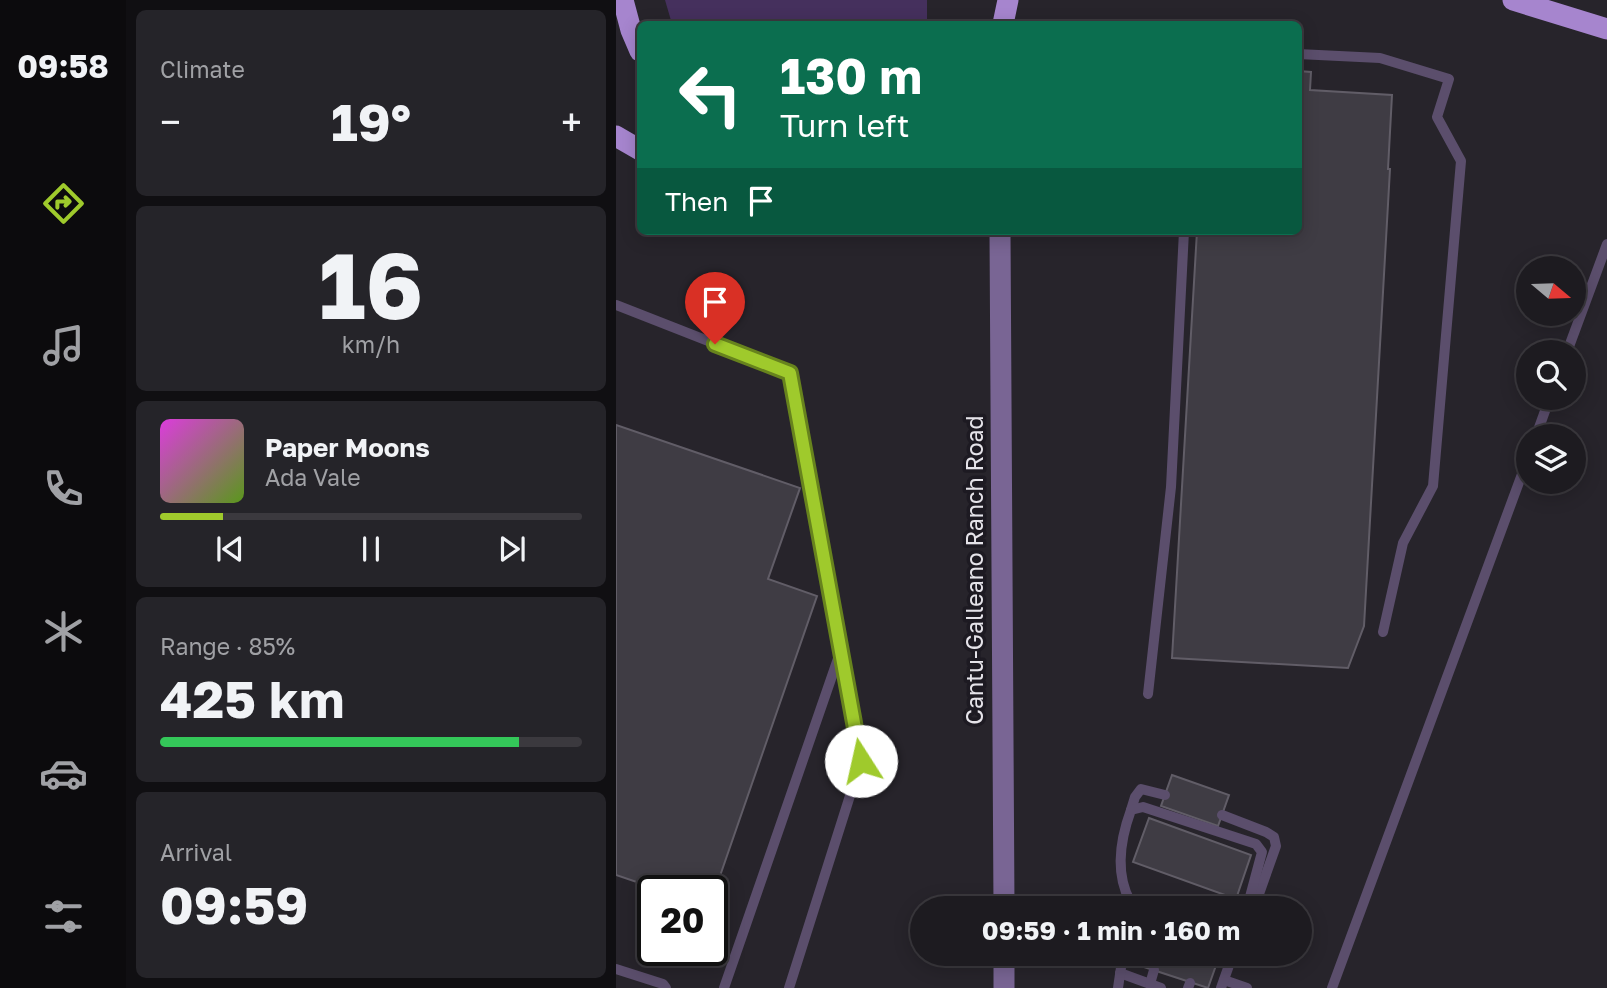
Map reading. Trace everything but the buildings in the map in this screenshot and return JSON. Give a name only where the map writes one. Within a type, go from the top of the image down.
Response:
[{"type":"highway","points":[[622,0],[637,44]]},
{"type":"highway","points":[[1004,21],[1008,0]]},
{"type":"highway","points":[[1513,0],[1607,29]]},
{"type":"highway","points":[[616,136],[637,148]]},
{"type":"main road","name":"Cantu-Galleano Ranch Road","points":[[1000,235],[1004,896]]},
{"type":"main road","points":[[1004,966],[1004,988]]},
{"type":"lane","points":[[1302,54],[1380,58],[1449,79],[1437,117],[1461,161],[1433,486],[1403,543],[1383,632]]},
{"type":"lane","points":[[1148,694],[1171,486],[1184,235]]},
{"type":"lane","points":[[1571,340],[1607,244]]},
{"type":"lane","points":[[616,305],[790,373],[861,761],[789,988]]},
{"type":"lane","points":[[1332,988],[1516,490]]},
{"type":"lane","points":[[724,988],[841,650]]},
{"type":"lane","points":[[1126,896],[1120,870],[1124,828],[1135,797],[1141,789],[1164,795]]},
{"type":"lane","points":[[1131,810],[1143,807],[1256,844],[1262,852],[1250,896]]},
{"type":"lane","points":[[1222,815],[1274,837],[1276,846],[1258,896]]},
{"type":"lane","points":[[1118,988],[1121,966]]},
{"type":"lane","points":[[1229,966],[1222,984],[1247,988]]},
{"type":"lane","points":[[616,968],[663,984],[666,988]]},
{"type":"lane","points":[[1150,984],[1154,970]]},
{"type":"lane","points":[[1120,973],[1161,988]]},
{"type":"shaded area","points":[[665,0],[927,0],[927,21],[671,21]]},
{"type":"route","points":[[715,344],[790,373],[861,761]]}]
